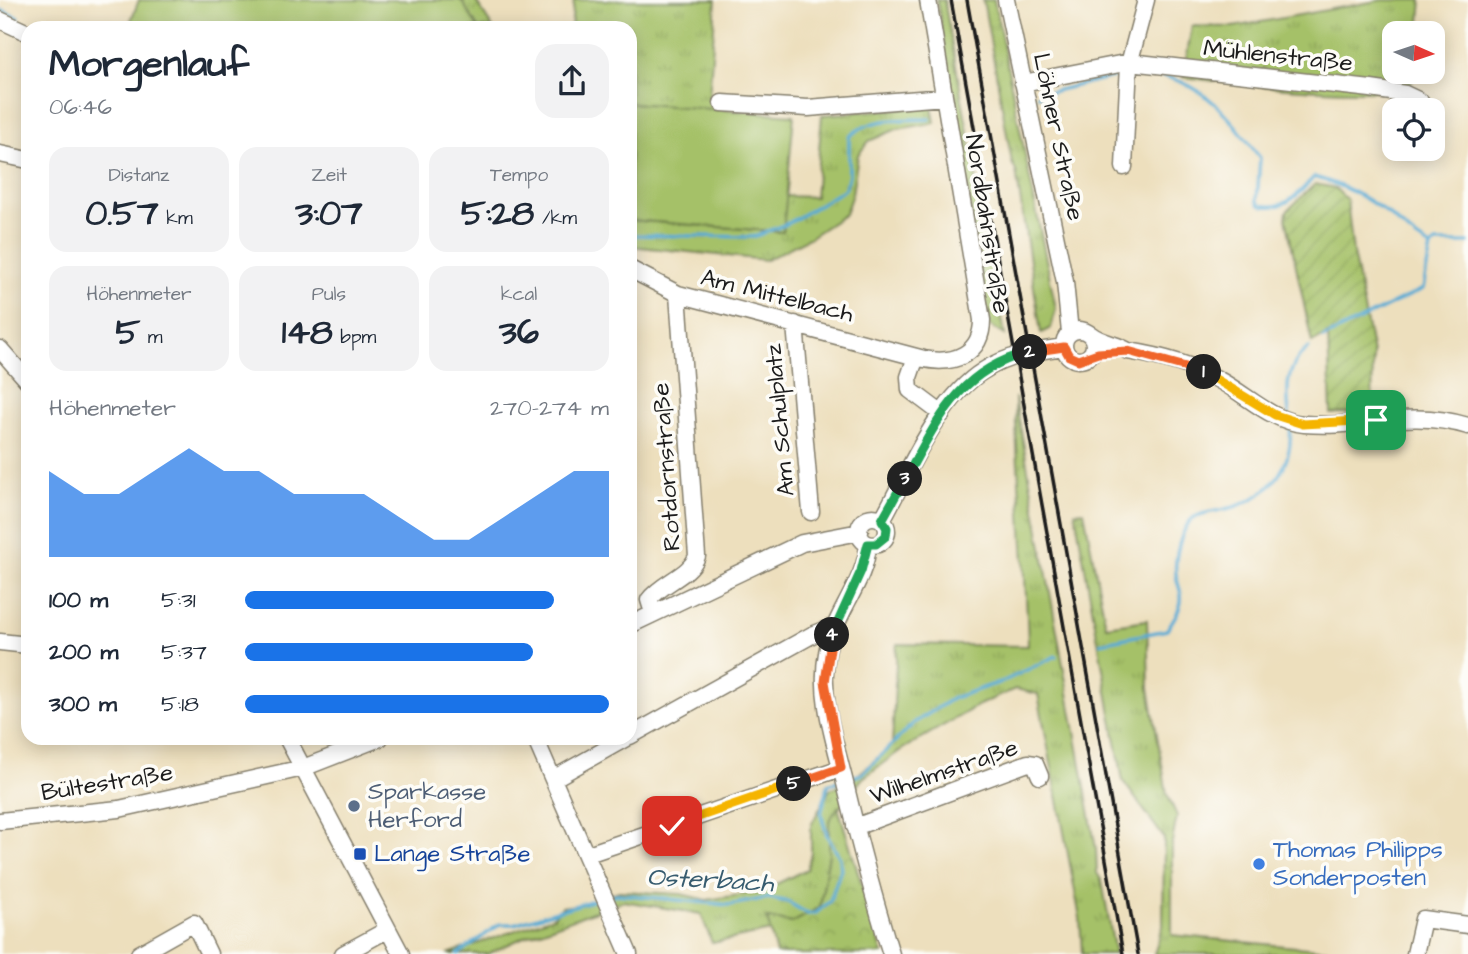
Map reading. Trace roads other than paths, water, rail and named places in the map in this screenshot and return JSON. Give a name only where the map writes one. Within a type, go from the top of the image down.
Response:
[{"type":"street","name":"Nordbahnstraße","points":[[916,357],[934,361],[958,359],[971,350],[982,328],[928,0]]},
{"type":"street","name":"Löhner Straße","points":[[1006,0],[1077,336]]},
{"type":"street","points":[[1124,167],[1130,68],[1146,0]]},
{"type":"street","points":[[0,20],[21,30]]},
{"type":"street","name":"Mühlenstraße","points":[[1023,83],[1130,68],[1371,89],[1405,94],[1414,98]]},
{"type":"street","points":[[722,103],[808,108],[944,97]]},
{"type":"street","points":[[0,154],[21,158]]},
{"type":"street","name":"Am Mittelbach","points":[[637,273],[678,295],[916,357]]},
{"type":"street","name":"Rotdornstraße","points":[[653,613],[649,600],[657,589],[694,566],[697,556],[678,295]]},
{"type":"street","name":"Am Schulplatz","points":[[795,324],[811,512]]},
{"type":"street","points":[[588,854],[842,773],[825,682],[826,654],[835,626],[861,571],[865,520],[874,517],[882,520],[942,414],[965,384],[993,365],[1077,336],[1120,345],[1128,351]]},
{"type":"street","points":[[1077,336],[1073,359],[1098,353],[1128,351],[1197,368],[1289,420],[1303,424],[1415,416],[1441,418],[1468,426]]},
{"type":"street","points":[[1077,336],[1094,344],[1088,357]]},
{"type":"street","points":[[0,349],[21,373]]},
{"type":"street","points":[[916,357],[909,377],[911,390],[942,414]]},
{"type":"street","points":[[637,621],[802,543],[864,538]]},
{"type":"street","points":[[637,732],[812,635],[835,626]]},
{"type":"street","points":[[0,642],[21,644]]},
{"type":"street","points":[[291,745],[401,954]]},
{"type":"street","points":[[303,768],[362,745]]},
{"type":"street","points":[[539,745],[629,954]]},
{"type":"street","points":[[553,779],[614,745]]},
{"type":"street","name":"Wilhelmstraße","points":[[853,820],[1028,763],[1035,764],[1040,776]]},
{"type":"street","name":"Bültestraße","points":[[0,821],[118,809],[303,768]]},
{"type":"street","name":"Wilhelmstraße","points":[[842,773],[891,954]]},
{"type":"street","points":[[1415,954],[1423,919],[1468,925]]},
{"type":"street","points":[[139,954],[156,950],[194,923],[209,954]]},
{"type":"street","points":[[343,954],[387,930]]},
{"type":"waterway","points":[[1,10],[19,18]]},
{"type":"waterway","points":[[1132,73],[1154,74],[1174,79],[1207,97],[1221,110],[1260,158],[1257,200],[1260,205],[1277,206],[1291,200],[1314,177],[1343,187],[1371,202],[1431,247],[1436,243],[1468,243]]},
{"type":"waterway","points":[[1038,95],[1125,74]]},
{"type":"waterway","points":[[637,235],[753,237],[789,223],[845,189],[849,175],[849,137],[857,130],[887,120],[930,119]]},
{"type":"waterway","name":"Osterbach","points":[[1323,338],[1423,289],[1431,247]]},
{"type":"waterway","name":"Osterbach","points":[[1289,414],[1289,378],[1295,363],[1308,348]]},
{"type":"waterway","name":"Osterbach","points":[[1100,643],[1167,630],[1181,602],[1176,568],[1177,552],[1185,529],[1193,518],[1207,512],[1234,507],[1270,486],[1278,476],[1288,453],[1290,425]]},
{"type":"waterway","name":"Osterbach","points":[[849,778],[862,774],[914,723],[953,698],[1004,681],[1056,656]]},
{"type":"waterway","name":"Osterbach","points":[[608,896],[617,894],[729,905],[769,898],[788,902],[808,914],[816,913],[830,901],[841,869],[840,858],[827,835],[821,814],[828,784],[838,781]]},
{"type":"waterway","name":"Osterbach","points":[[458,954],[500,924],[514,924],[601,898]]},
{"type":"railway","points":[[951,0],[1123,954]]},
{"type":"railway","points":[[967,0],[1138,954]]},
{"type":"place","name":"Sparkasse Herford","points":[[354,806]]},
{"type":"place","name":"Lange Straße","points":[[360,854]]},
{"type":"place","name":"Thomas Philipps Sonderposten","points":[[1259,864]]}]
